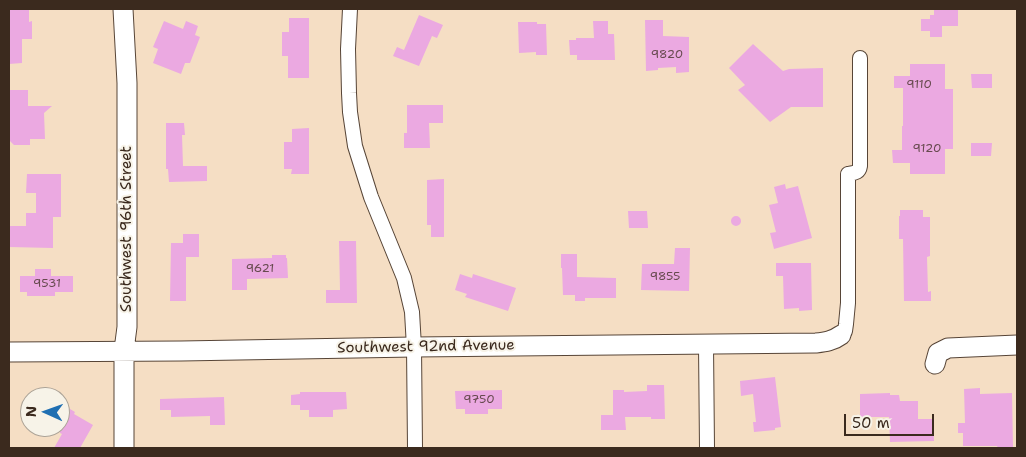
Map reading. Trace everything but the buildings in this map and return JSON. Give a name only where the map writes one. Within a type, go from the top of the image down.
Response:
[{"type":"street","name":"Southwest 96th Street","points":[[123,9],[127,83],[128,180],[124,448]]},
{"type":"street","points":[[350,9],[348,49],[349,93],[355,146],[370,197],[404,278],[412,312],[415,448]]},
{"type":"street","points":[[841,336],[845,330],[848,303],[848,174],[859,170],[860,166],[860,58]]},
{"type":"street","name":"Southwest 92nd Avenue","points":[[9,352],[816,343],[836,340],[841,336]]},
{"type":"street","points":[[706,345],[707,448]]},
{"type":"street","points":[[935,364],[938,353],[948,348],[1017,345]]}]
